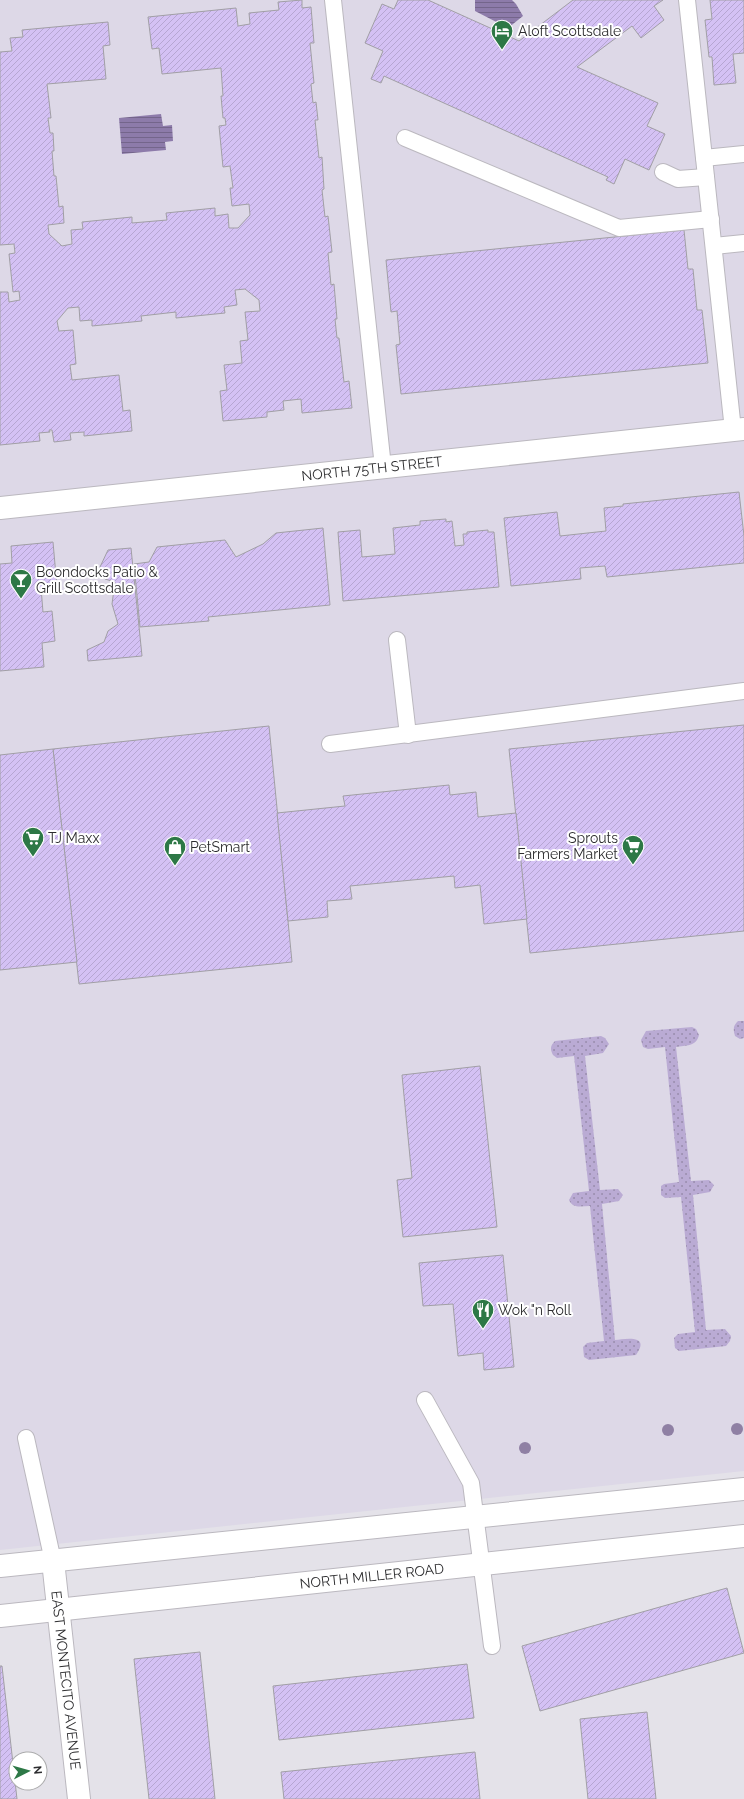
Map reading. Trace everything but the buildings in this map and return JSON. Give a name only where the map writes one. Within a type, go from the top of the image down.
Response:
[{"type":"street","name":"NORTH 75TH STREET","points":[[0,508],[738,429]]},
{"type":"street","points":[[0,1566],[477,1518],[744,1489]]},
{"type":"street","name":"NORTH MILLER ROAD","points":[[0,1616],[744,1536]]},
{"type":"street","name":"EAST MONTECITO AVENUE","points":[[53,1561],[79,1799]]},
{"type":"lane","points":[[333,0],[383,467]]},
{"type":"lane","points":[[687,0],[714,246],[738,429]]},
{"type":"lane","points":[[405,138],[619,228],[711,219]]},
{"type":"lane","points":[[704,158],[744,154]]},
{"type":"lane","points":[[662,172],[678,179],[706,177]]},
{"type":"lane","points":[[714,246],[744,243]]},
{"type":"lane","points":[[397,640],[408,735]]},
{"type":"lane","points":[[330,744],[744,691]]},
{"type":"lane","points":[[425,1400],[471,1483],[483,1564],[492,1646]]},
{"type":"lane","points":[[26,1438],[53,1561]]},
{"type":"shaded area","points":[[0,0],[744,0],[744,1471],[0,1550]]},
{"type":"shaded area","points":[[475,0],[512,0],[523,16],[508,28],[475,11]]},
{"type":"shaded area","points":[[161,114],[163,126],[172,125],[173,141],[165,142],[166,150],[122,154],[119,118]]},
{"type":"shaded area","points":[[738,1021],[744,1021],[744,1038],[740,1039],[735,1036],[734,1031],[734,1026]]},
{"type":"shaded area","points":[[692,1027],[696,1029],[699,1035],[696,1042],[690,1045],[676,1047],[691,1181],[709,1180],[714,1185],[710,1192],[693,1195],[706,1330],[725,1329],[731,1336],[730,1341],[726,1346],[679,1351],[675,1348],[674,1338],[678,1334],[695,1332],[681,1197],[665,1198],[661,1195],[661,1186],[664,1184],[679,1182],[665,1047],[648,1049],[643,1047],[641,1040],[646,1031]]},
{"type":"shaded area","points":[[601,1036],[605,1038],[609,1044],[603,1053],[585,1056],[600,1190],[618,1189],[623,1195],[619,1201],[602,1204],[615,1340],[635,1339],[639,1341],[640,1348],[636,1355],[589,1360],[584,1357],[583,1347],[587,1343],[604,1341],[590,1206],[575,1206],[569,1200],[573,1193],[589,1191],[574,1056],[557,1058],[553,1055],[551,1048],[555,1041]]},
{"type":"place","name":"Aloft Scottsdale","points":[[502,50]]},
{"type":"place","name":"Boondocks Patio & Grill Scottsdale","points":[[21,600]]},
{"type":"place","name":"TJ Maxx","points":[[33,858]]},
{"type":"place","name":"PetSmart","points":[[175,866]]},
{"type":"place","name":"Sprouts Farmers Market","points":[[633,866]]},
{"type":"place","name":"Wok \"n Roll","points":[[483,1330]]}]
